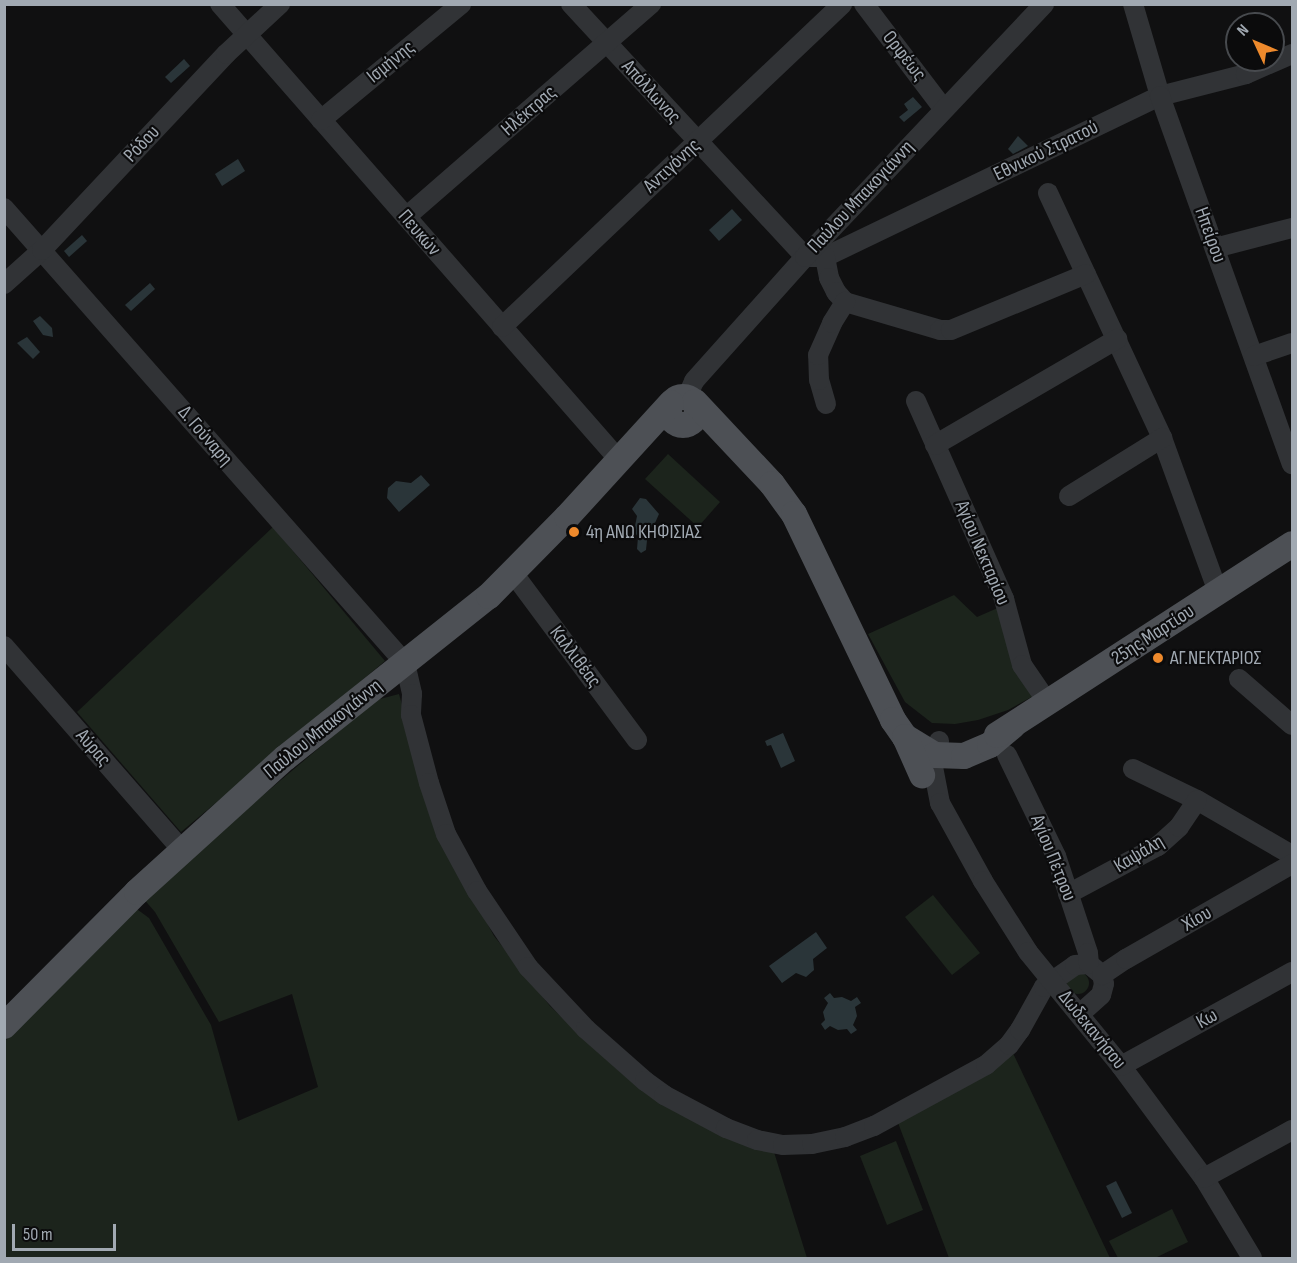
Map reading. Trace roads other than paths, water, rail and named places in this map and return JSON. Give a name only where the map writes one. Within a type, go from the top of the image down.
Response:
[{"type":"main road","name":"Παύλου Μπακογιάννη","points":[[4,1026],[182,850],[285,758],[489,596],[643,434],[661,426],[683,410]]},
{"type":"main road","points":[[683,410],[737,448],[772,484],[794,514],[896,727],[930,753]]},
{"type":"main road","name":"25ης Μαρτίου","points":[[930,753],[990,738],[1013,726],[1293,544]]},
{"type":"street","name":"Πευκών","points":[[220,4],[619,460]]},
{"type":"street","name":"Ρόδου","points":[[4,284],[42,250],[246,35],[280,4]]},
{"type":"street","name":"Ισμήνης","points":[[321,120],[461,4]]},
{"type":"street","name":"Απόλλωνος","points":[[570,4],[805,257]]},
{"type":"street","name":"Ηλέκτρας","points":[[406,218],[651,4]]},
{"type":"street","name":"Αντιγόνης","points":[[502,327],[843,4]]},
{"type":"street","name":"Ορφέως","points":[[864,4],[944,108]]},
{"type":"street","name":"Παύλου Μπακογιάννη","points":[[683,410],[694,381],[805,257],[1044,4]]},
{"type":"street","name":"Ηπείρου","points":[[1133,4],[1160,96],[1293,465]]},
{"type":"street","name":"Εθνικού Στρατού","points":[[805,257],[825,257],[1160,96],[1246,74],[1293,54]]},
{"type":"street","points":[[1048,193],[1162,438],[1218,592]]},
{"type":"street","name":"Δ. Γούναρη","points":[[4,208],[405,663]]},
{"type":"street","points":[[1215,248],[1293,228]]},
{"type":"street","points":[[825,257],[829,278],[836,292],[845,302],[940,330],[951,330],[1086,274]]},
{"type":"street","points":[[826,404],[819,380],[818,355],[832,323],[845,302]]},
{"type":"street","points":[[935,445],[1117,339]]},
{"type":"street","points":[[1254,356],[1293,343]]},
{"type":"street","name":"Αγίου Νεκταρίου","points":[[916,401],[1004,599],[1022,665],[1048,703]]},
{"type":"street","points":[[1069,496],[1162,438]]},
{"type":"street","name":"Καλλιθέας","points":[[513,573],[637,740]]},
{"type":"street","name":"Αύρας","points":[[4,646],[182,850]]},
{"type":"street","points":[[405,663],[412,694],[411,715],[429,783],[446,834],[503,933],[542,982],[621,1061],[664,1095],[726,1128],[757,1140],[804,1146],[845,1137],[874,1126],[986,1065],[1020,1030],[1044,987],[1052,980]]},
{"type":"street","points":[[1239,679],[1293,724]]},
{"type":"street","name":"Δωδεκανήσου","points":[[930,753],[940,803],[983,881],[1029,952],[1121,1066],[1204,1178],[1252,1258]]},
{"type":"street","name":"Αγίου Πέτρου","points":[[1007,755],[1056,856],[1096,970]]},
{"type":"street","points":[[1133,769],[1197,800],[1293,855]]},
{"type":"street","name":"Καψάλη","points":[[1068,894],[1158,846],[1179,827],[1197,800]]},
{"type":"street","name":"Χίου","points":[[1052,980],[1075,965],[1096,970],[1126,959],[1293,864]]},
{"type":"street","points":[[1080,1014],[1101,995],[1104,984],[1096,970]]},
{"type":"street","name":"Κω","points":[[1121,1066],[1293,972]]},
{"type":"street","points":[[1204,1178],[1293,1130]]},
{"type":"place","name":"4η ΑΝΩ ΚΗΦΙΣΙΑΣ","points":[[574,532]]},
{"type":"place","name":"ΑΓ.ΝΕΚΤΑΡΙΟΣ","points":[[1158,658]]}]
